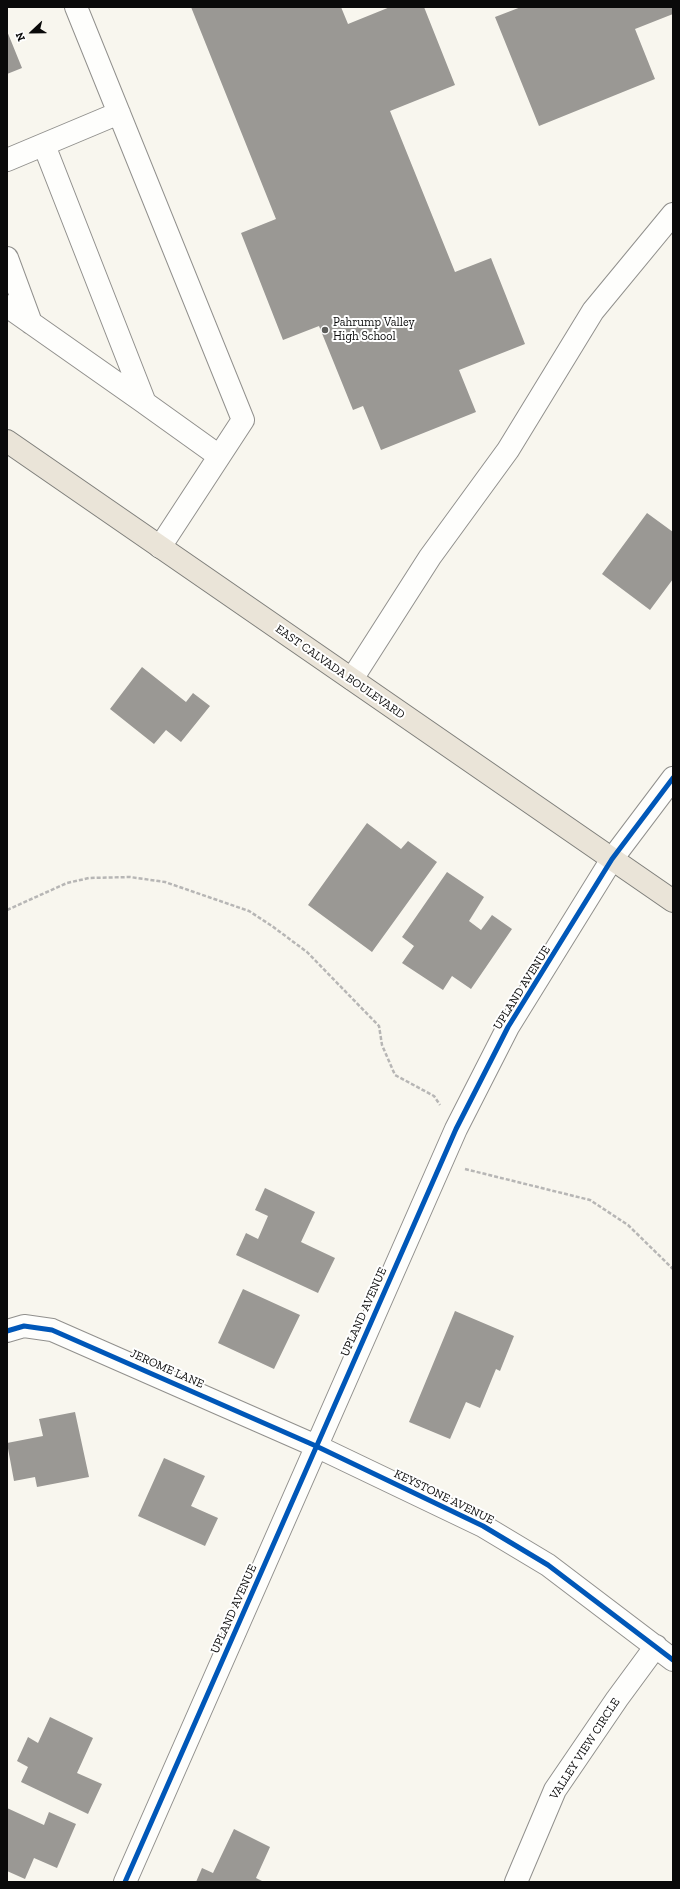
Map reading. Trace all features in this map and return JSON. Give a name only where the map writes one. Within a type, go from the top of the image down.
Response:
[{"type":"main road","name":"EAST CALVADA BOULEVARD","points":[[7,441],[673,901]]},
{"type":"street","points":[[76,7],[243,420],[160,547]]},
{"type":"street","points":[[7,160],[119,113]]},
{"type":"street","points":[[44,145],[144,403]]},
{"type":"street","points":[[352,679],[430,557],[508,450],[593,311],[673,214]]},
{"type":"street","points":[[7,258],[31,323]]},
{"type":"street","points":[[7,306],[219,456]]},
{"type":"street","name":"UPLAND AVENUE","points":[[125,1882],[456,1129],[508,1027],[612,859],[673,778]]},
{"type":"street","name":"JEROME LANE","points":[[7,1331],[24,1326],[52,1330],[316,1446]]},
{"type":"street","name":"KEYSTONE AVENUE","points":[[316,1446],[483,1526],[548,1565],[673,1660]]},
{"type":"street","name":"VALLEY VIEW CIRCLE","points":[[516,1882],[555,1790],[617,1699],[656,1646]]},
{"type":"path","points":[[7,910],[67,883],[89,878],[130,877],[164,882],[249,911],[307,952],[379,1026],[382,1045],[395,1075],[434,1096],[456,1129]]},
{"type":"path","points":[[441,1163],[590,1200],[628,1225],[673,1269]]},
{"type":"building","points":[[191,7],[341,7],[348,24],[390,7],[424,7],[455,85],[390,111],[455,272],[491,258],[525,344],[459,370],[476,412],[381,450],[363,406],[353,410],[319,326],[283,340],[241,233],[276,219]]},
{"type":"building","points":[[521,7],[673,7],[673,14],[635,29],[655,79],[539,126],[495,17]]},
{"type":"building","points":[[7,31],[22,68],[7,74]]},
{"type":"building","points":[[647,513],[673,532],[673,579],[650,610],[602,574]]},
{"type":"building","points":[[142,667],[186,702],[193,693],[210,706],[181,742],[166,730],[154,744],[110,709]]},
{"type":"building","points":[[367,823],[401,849],[408,841],[437,862],[372,952],[308,905]]},
{"type":"building","points":[[447,872],[484,897],[469,921],[481,930],[492,915],[512,929],[471,989],[452,976],[443,990],[402,963],[414,946],[402,937]]},
{"type":"building","points":[[265,1188],[315,1212],[301,1242],[335,1258],[318,1293],[236,1255],[246,1233],[258,1239],[268,1216],[255,1210]]},
{"type":"building","points":[[243,1289],[300,1315],[274,1369],[218,1343]]},
{"type":"building","points":[[455,1311],[514,1336],[500,1371],[496,1369],[480,1408],[466,1402],[450,1439],[409,1422]]},
{"type":"building","points":[[75,1412],[89,1477],[37,1487],[35,1477],[14,1481],[7,1443],[43,1436],[39,1419]]},
{"type":"building","points":[[164,1458],[205,1476],[191,1506],[218,1518],[205,1546],[138,1516]]},
{"type":"building","points":[[50,1717],[93,1738],[77,1773],[102,1784],[88,1814],[21,1782],[28,1767],[17,1761],[28,1737],[38,1743]]},
{"type":"building","points":[[7,1808],[44,1825],[49,1812],[76,1824],[57,1868],[34,1858],[25,1879],[7,1871]]},
{"type":"building","points":[[234,1829],[270,1847],[256,1878],[264,1882],[196,1882],[202,1868],[213,1873]]},
{"type":"cycle path","points":[[125,1882],[456,1129],[508,1027],[612,859],[673,778]]},
{"type":"cycle path","points":[[7,1331],[24,1326],[52,1330],[316,1446],[483,1526],[548,1565],[673,1660]]},
{"type":"place","name":"Pahrump Valley High School","points":[[325,330]]}]
